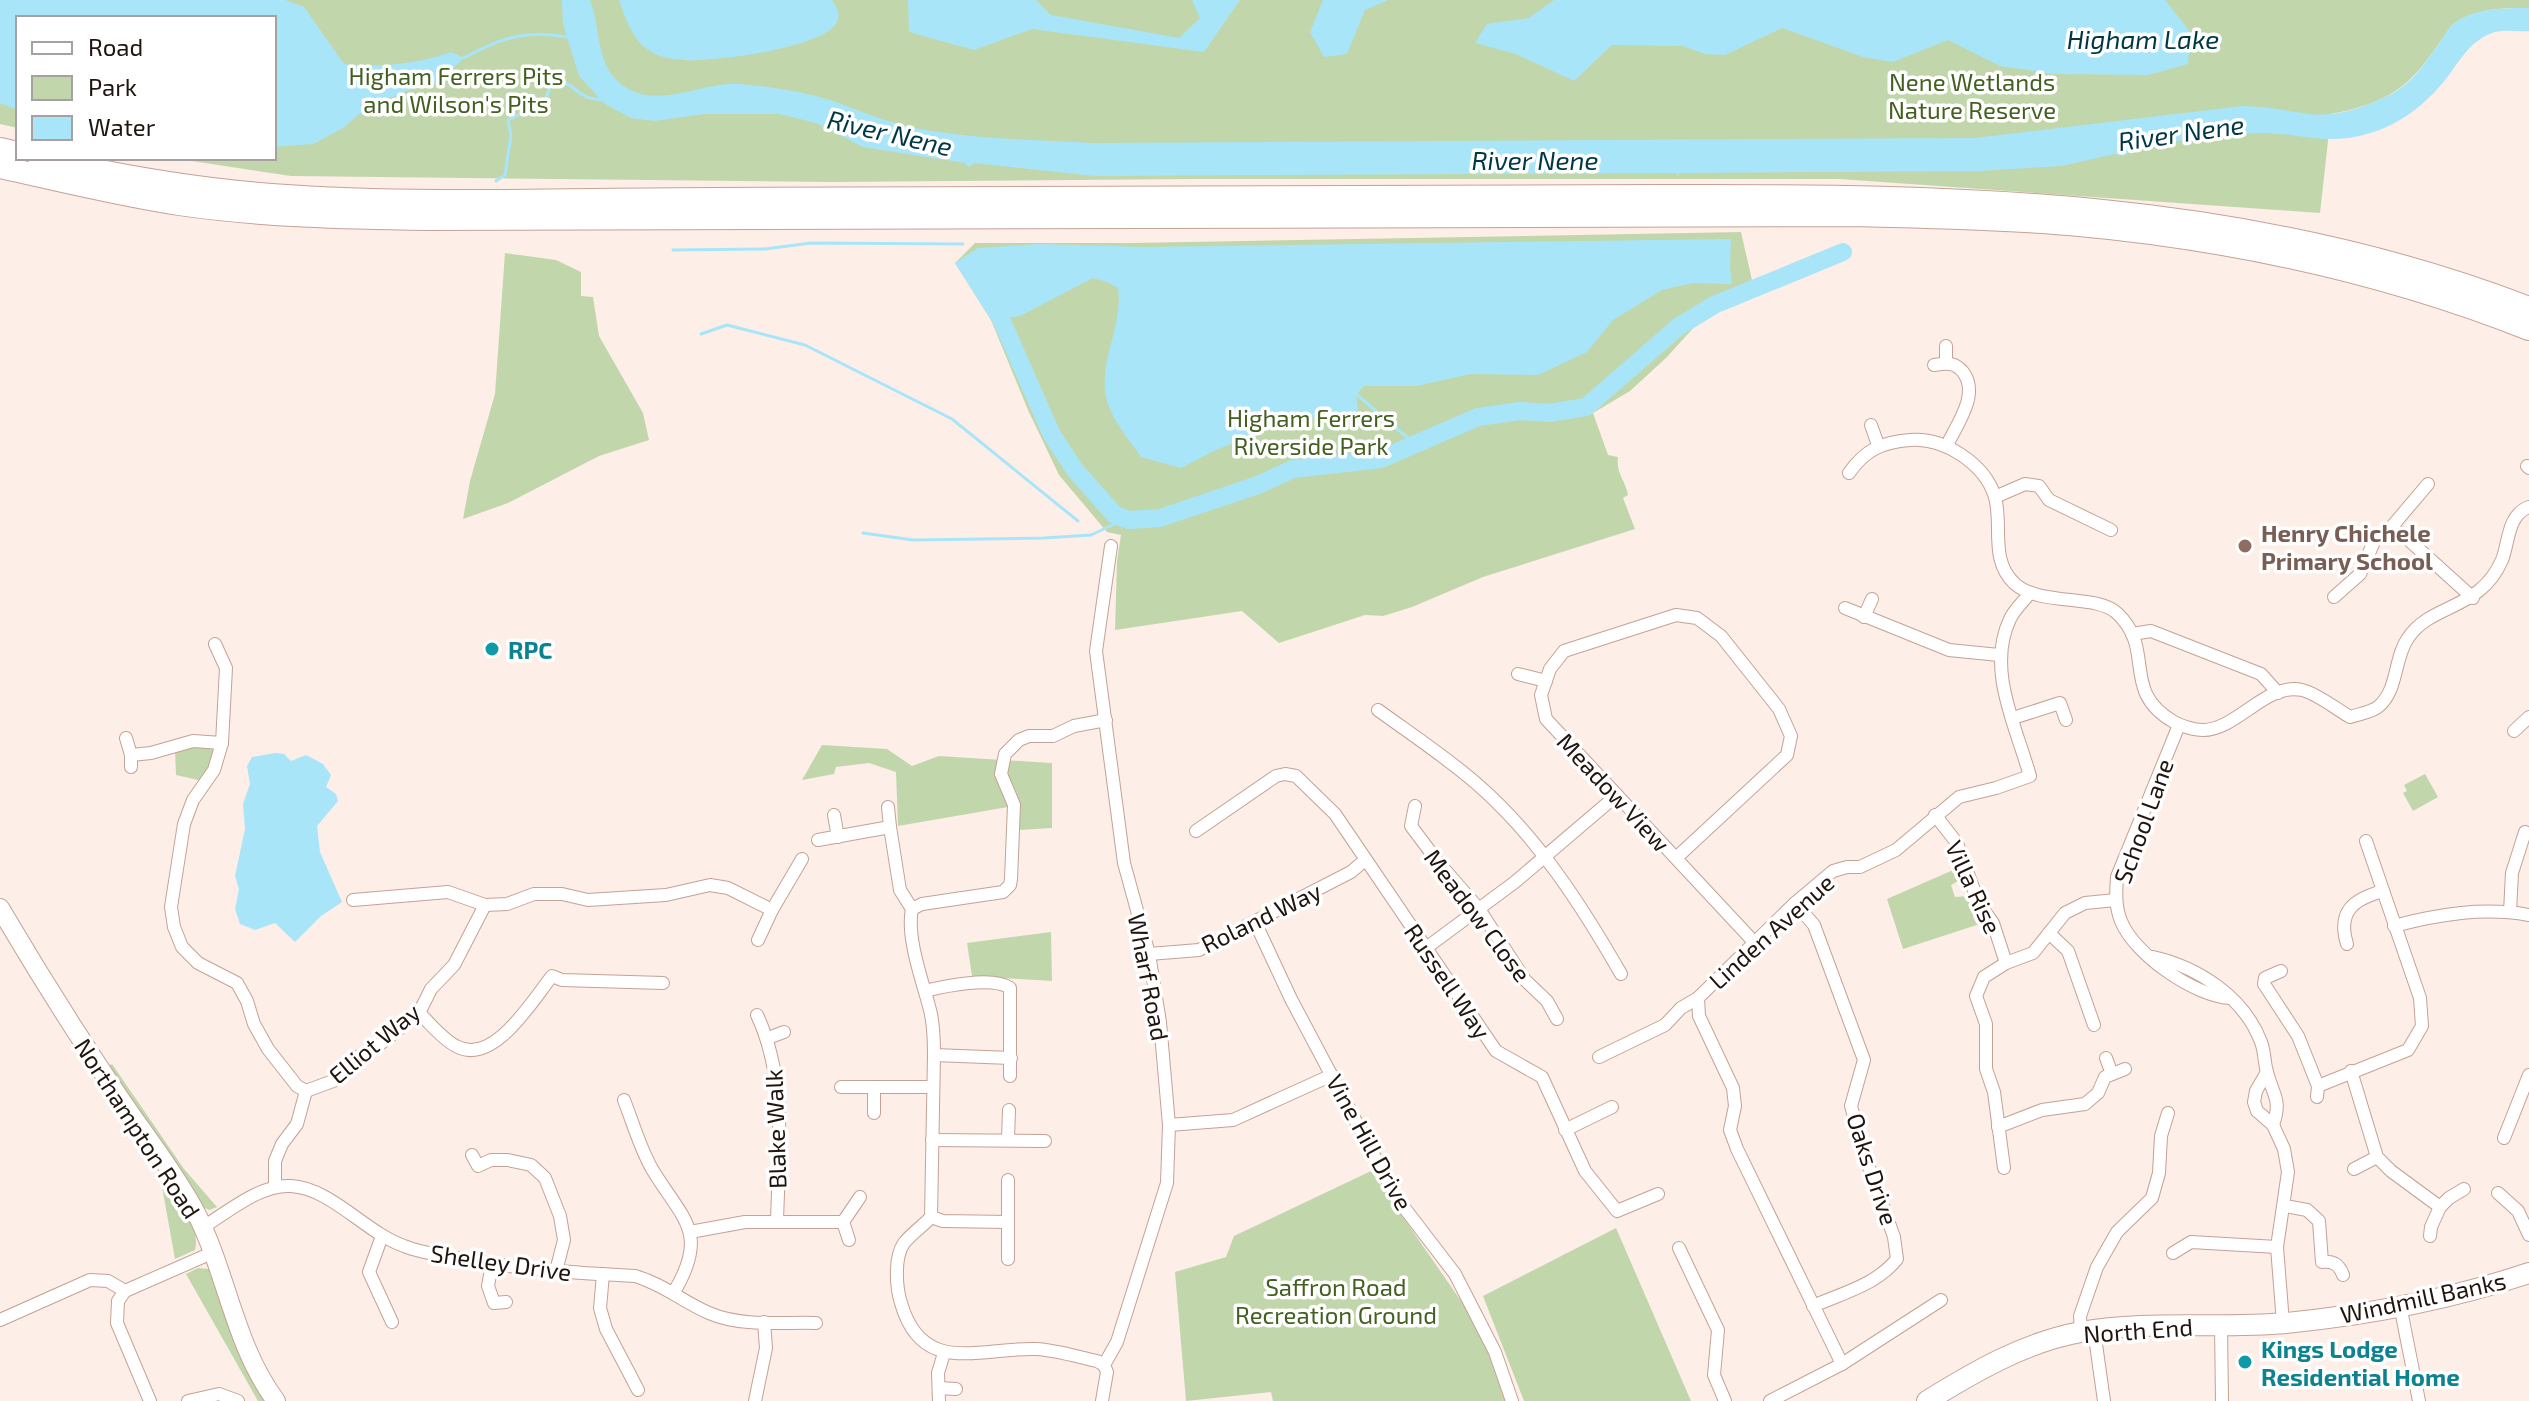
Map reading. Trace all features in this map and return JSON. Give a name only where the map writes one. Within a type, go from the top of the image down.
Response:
[{"type":"highway","points":[[48,160],[123,177],[237,192],[372,199],[947,200],[1723,195],[1944,199],[2056,206],[2240,228],[2419,270],[2529,308]]},
{"type":"highway","points":[[0,167],[179,204],[322,217],[1857,215],[2068,224],[2187,238],[2316,263],[2414,288],[2529,329]]},
{"type":"main road","name":"Northampton Road","points":[[0,908],[78,1036],[189,1201],[214,1252],[244,1342],[276,1401]]},
{"type":"main road","name":"Windmill Banks","points":[[2221,1325],[2341,1317],[2529,1273]]},
{"type":"main road","name":"North End","points":[[1927,1401],[2019,1351],[2087,1331],[2221,1325]]},
{"type":"street","points":[[1946,346],[1940,364],[1957,365],[1968,379],[1970,398],[1947,445]]},
{"type":"street","points":[[1871,425],[1878,445]]},
{"type":"street","points":[[1849,473],[1860,457],[1878,445],[1919,439],[1947,445],[1964,456],[1995,497],[2001,563],[2012,581],[2029,594],[2090,603],[2116,612],[2132,634],[2140,656],[2139,673],[2145,697],[2161,715],[2179,725],[2203,730],[2222,726],[2278,693],[2302,690],[2350,717],[2378,708],[2389,694],[2407,638],[2424,622],[2473,598],[2486,585],[2502,560],[2509,529],[2523,509],[2529,507]]},
{"type":"street","points":[[1995,497],[2025,484],[2039,486],[2049,500],[2111,530]]},
{"type":"street","points":[[2334,597],[2360,574],[2376,537],[2389,530],[2428,484]]},
{"type":"street","points":[[2389,530],[2401,533],[2473,598]]},
{"type":"street","name":"Wharf Road","points":[[1102,1401],[1107,1372],[1104,1365],[1117,1342],[1167,1183],[1169,1125],[1160,1022],[1149,954],[1124,863],[1096,651],[1111,546]]},
{"type":"street","name":"Linden Avenue","points":[[1599,1057],[1665,1025],[1833,871],[1860,867],[1896,850],[1959,797],[2030,776],[2003,687],[1999,655],[2010,617],[2029,594]]},
{"type":"street","points":[[1864,617],[1872,599]]},
{"type":"street","points":[[1845,608],[1949,650],[1999,655]]},
{"type":"street","name":"Meadow View","points":[[1676,858],[1787,755],[1791,736],[1779,709],[1721,636],[1697,618],[1676,615],[1564,651],[1550,669],[1541,695],[1546,719],[1754,942]]},
{"type":"street","points":[[2132,634],[2151,631],[2261,674],[2278,693]]},
{"type":"street","points":[[203,1227],[246,1200],[275,1187],[275,1161],[282,1144],[297,1124],[306,1091],[297,1086],[268,1049],[237,983],[198,963],[182,947],[174,927],[171,907],[184,824],[193,800],[214,770],[222,743],[226,668],[215,644]]},
{"type":"street","points":[[1518,674],[1546,681]]},
{"type":"street","points":[[2013,718],[2060,703],[2066,720]]},
{"type":"street","points":[[1378,710],[1477,784],[1545,857],[1595,929],[1621,974]]},
{"type":"street","points":[[2514,731],[2529,717]]},
{"type":"street","points":[[912,909],[922,904],[1007,889],[1011,879],[1014,805],[1001,774],[1005,754],[1019,740],[1029,736],[1053,736],[1074,726],[1106,720]]},
{"type":"street","name":"School Lane","points":[[2179,725],[2117,877],[2116,900],[2120,920],[2129,937],[2150,956],[2175,962],[2222,988],[2243,1009],[2260,1038],[2266,1054],[2267,1072],[2278,1098],[2273,1125]]},
{"type":"street","points":[[126,738],[131,761],[193,741],[222,743]]},
{"type":"street","name":"Russell Way","points":[[1196,831],[1276,776],[1296,776],[1335,814],[1496,1051],[1542,1077],[1585,1171],[1617,1211],[1658,1194]]},
{"type":"street","points":[[1426,948],[1545,857],[1617,795]]},
{"type":"street","name":"Meadow Close","points":[[1415,806],[1411,826],[1479,909],[1525,980],[1547,1001],[1557,1019]]},
{"type":"street","points":[[888,807],[900,890],[912,909],[912,926],[934,1028],[931,1217],[906,1240],[900,1250],[899,1320],[926,1344],[944,1353],[963,1355],[1036,1349],[1104,1365]]},
{"type":"street","points":[[834,815],[838,837]]},
{"type":"street","name":"Villa Rise","points":[[1935,815],[1957,843],[1979,904],[1993,923],[2006,963]]},
{"type":"street","points":[[818,840],[890,827]]},
{"type":"street","points":[[2510,912],[2512,873],[2525,832]]},
{"type":"street","points":[[2281,971],[2265,978],[2266,991],[2284,1012],[2298,1036],[2317,1091],[2351,1071],[2408,1050],[2422,1026],[2420,998],[2366,841]]},
{"type":"street","points":[[758,940],[802,859]]},
{"type":"street","name":"Roland Way","points":[[1149,954],[1199,950],[1351,872],[1365,860]]},
{"type":"street","points":[[353,900],[448,892],[485,905],[507,904],[534,894],[562,894],[588,900],[666,895],[710,885],[728,888],[772,910]]},
{"type":"street","points":[[2347,944],[2343,920],[2349,909],[2362,897],[2383,891]]},
{"type":"street","points":[[2004,1168],[1994,1092],[1986,1069],[1986,1024],[1976,996],[1984,977],[2006,963],[2033,953],[2065,913],[2085,903],[2116,900]]},
{"type":"street","name":"Oaks Drive","points":[[1795,903],[1814,925],[1864,1060],[1851,1106],[1894,1237],[1897,1259],[1886,1273],[1871,1282],[1813,1306]]},
{"type":"street","name":"Elliot Way","points":[[306,1091],[333,1081],[351,1061],[380,1044],[419,1013],[431,989],[454,965],[485,905]]},
{"type":"street","points":[[2394,926],[2437,915],[2510,912],[2529,915]]},
{"type":"street","name":"Vine Hill Drive","points":[[1255,922],[1396,1197],[1455,1274],[1495,1352],[1512,1401]]},
{"type":"street","points":[[2049,933],[2068,951],[2094,1025]]},
{"type":"street","points":[[541,966],[562,980],[663,983]]},
{"type":"street","points":[[419,1013],[455,1046],[475,1052],[492,1046],[552,976]]},
{"type":"street","points":[[925,991],[967,984],[1006,984],[1011,993],[1010,1076]]},
{"type":"street","points":[[1698,998],[1699,1016],[1733,1088],[1735,1106],[1730,1130],[1737,1149],[1842,1364]]},
{"type":"street","name":"Blake Walk","points":[[757,1015],[768,1038],[775,1072],[779,1118],[777,1221]]},
{"type":"street","name":"Blake Walk","points":[[768,1038],[784,1032]]},
{"type":"street","points":[[934,1055],[1011,1058]]},
{"type":"street","points":[[2106,1058],[2112,1074]]},
{"type":"street","points":[[1998,1127],[2042,1110],[2085,1104],[2098,1093],[2105,1077],[2125,1069]]},
{"type":"street","points":[[2351,1071],[2377,1157],[2440,1207]]},
{"type":"street","points":[[2267,1072],[2256,1091],[2254,1102],[2257,1111],[2273,1125],[2284,1149],[2288,1172],[2277,1247],[2283,1323]]},
{"type":"street","points":[[1169,1125],[1233,1120],[1332,1075]]},
{"type":"street","points":[[2504,1138],[2529,1075]]},
{"type":"street","points":[[841,1087],[933,1087]]},
{"type":"street","points":[[874,1087],[874,1113]]},
{"type":"street","points":[[624,1100],[652,1169],[684,1215],[690,1232],[688,1266],[674,1292]]},
{"type":"street","points":[[1565,1130],[1612,1107]]},
{"type":"street","points":[[1008,1139],[1009,1110]]},
{"type":"street","points":[[2104,1401],[2087,1331],[2080,1316],[2097,1267],[2117,1232],[2152,1198],[2159,1173],[2161,1136],[2168,1113]]},
{"type":"street","points":[[932,1140],[1045,1141]]},
{"type":"street","points":[[472,1155],[478,1166],[491,1160],[508,1160],[531,1165],[545,1178],[560,1216],[564,1240],[556,1271]]},
{"type":"street","points":[[2354,1169],[2377,1157]]},
{"type":"street","points":[[1008,1180],[1008,1259]]},
{"type":"street","name":"Shelley Drive","points":[[275,1187],[294,1186],[317,1192],[382,1236],[403,1246],[492,1264],[635,1276],[653,1281],[719,1316],[764,1322],[816,1323]]},
{"type":"street","points":[[2430,1236],[2440,1207],[2464,1189]]},
{"type":"street","points":[[2498,1193],[2524,1207],[2529,1235]]},
{"type":"street","points":[[843,1222],[860,1197]]},
{"type":"street","points":[[2285,1206],[2307,1210],[2319,1221],[2322,1262]]},
{"type":"street","points":[[931,1217],[943,1221],[1008,1222]]},
{"type":"street","points":[[690,1232],[745,1222],[843,1222]]},
{"type":"street","points":[[843,1222],[849,1240]]},
{"type":"street","points":[[382,1236],[369,1272],[392,1322]]},
{"type":"street","points":[[2173,1253],[2191,1242],[2277,1247]]},
{"type":"street","points":[[1679,1248],[1718,1330],[1714,1375],[1725,1401]]},
{"type":"street","points":[[150,1401],[117,1323],[118,1301],[125,1291],[214,1252]]},
{"type":"street","points":[[2312,1272],[2322,1262],[2331,1261],[2343,1275]]},
{"type":"street","points":[[492,1264],[488,1286],[494,1303],[506,1302]]},
{"type":"street","points":[[603,1274],[600,1308],[603,1319],[638,1390]]},
{"type":"street","points":[[0,1320],[90,1280],[108,1281],[125,1291]]},
{"type":"street","points":[[1777,1399],[1842,1364],[1941,1300]]},
{"type":"street","points":[[2400,1305],[2419,1401]]},
{"type":"street","points":[[755,1401],[766,1348],[764,1322]]},
{"type":"street","points":[[2221,1325],[2222,1401]]},
{"type":"street","points":[[944,1353],[938,1373],[939,1395],[956,1389]]},
{"type":"street","points":[[188,1401],[219,1394],[238,1401]]},
{"type":"green space","name":"Higham Ferrers Pits and Wilson's Pits","points":[[0,0],[2529,0],[2529,8],[2488,10],[2460,20],[2451,26],[2415,75],[2403,86],[2373,102],[2331,114],[2320,213],[1839,179],[832,182],[291,176],[185,160],[276,160],[276,16],[16,16],[16,128],[0,124]]},
{"type":"green space","name":"Higham Ferrers Riverside Park","points":[[1741,232],[1754,289],[1714,305],[1667,357],[1630,391],[1593,413],[1608,455],[1618,457],[1618,468],[1628,495],[1623,498],[1635,529],[1483,577],[1412,607],[1383,616],[1365,615],[1279,643],[1242,611],[1115,630],[1121,535],[1107,532],[1059,475],[991,320],[955,263],[975,243]]},
{"type":"green space","points":[[505,253],[556,260],[581,272],[581,296],[593,297],[599,336],[643,413],[649,440],[599,456],[508,503],[463,519],[470,481],[495,394]]},
{"type":"green space","points":[[822,745],[887,749],[912,766],[939,756],[1052,763],[1052,828],[1019,830],[1008,807],[898,826],[896,772],[869,763],[836,767],[834,774],[802,780]]},
{"type":"green space","points":[[191,747],[215,751],[205,777],[198,780],[176,775],[175,750]]},
{"type":"green space","points":[[2425,774],[2438,797],[2413,811],[2403,793],[2407,791],[2404,785]]},
{"type":"green space","points":[[1960,867],[1962,879],[1951,885],[1955,897],[1969,896],[1986,922],[1903,949],[1887,899]]},
{"type":"green space","points":[[1051,932],[1052,981],[972,976],[967,943]]},
{"type":"green space","points":[[112,1064],[184,1169],[217,1207],[209,1210],[203,1207],[105,1068]]},
{"type":"green space","name":"Saffron Road Recreation Ground","points":[[1371,1171],[1479,1327],[1505,1401],[1273,1401],[1271,1392],[1186,1401],[1175,1272],[1226,1257],[1234,1236]]},
{"type":"green space","points":[[161,1181],[186,1213],[195,1232],[195,1250],[175,1259]]},
{"type":"green space","points":[[1616,1228],[1691,1401],[1524,1401],[1483,1296]]},
{"type":"green space","points":[[198,1268],[209,1269],[232,1337],[264,1401],[258,1401],[186,1274]]},
{"type":"water","points":[[0,0],[285,0],[304,7],[344,64],[398,64],[451,52],[464,58],[438,83],[406,91],[363,111],[343,128],[313,144],[276,147],[276,16],[16,16],[16,109],[0,103]]},
{"type":"water","name":"River Nene","points":[[562,0],[590,0],[607,66],[621,84],[635,92],[664,96],[725,84],[752,85],[812,95],[892,122],[934,131],[979,137],[1094,143],[1975,138],[2242,106],[2327,114],[2364,106],[2399,89],[2420,69],[2451,26],[2474,13],[2529,8],[2529,31],[2501,31],[2478,40],[2417,108],[2392,124],[2348,138],[2237,134],[2169,142],[2124,156],[2115,154],[2062,166],[1981,171],[1679,173],[1678,176],[1676,173],[1094,176],[974,163],[969,167],[965,163],[863,147],[816,123],[779,114],[704,114],[655,121],[631,118],[605,104],[579,76],[563,24]]},
{"type":"water","points":[[619,0],[832,0],[839,16],[828,31],[791,46],[718,59],[671,59],[654,53],[639,41]]},
{"type":"water","points":[[908,0],[1036,0],[1051,15],[1179,38],[1200,18],[1192,0],[1240,0],[1204,52],[1032,29],[974,50],[909,32]]},
{"type":"water","points":[[1323,0],[1388,0],[1365,10],[1347,54],[1324,57],[1310,32]]},
{"type":"water","name":"Higham Lake","points":[[1554,0],[2165,0],[2191,33],[2188,64],[2148,75],[2054,74],[2000,66],[1948,40],[1893,62],[1863,57],[1782,28],[1725,55],[1705,54],[1683,46],[1612,45],[1574,81],[1516,54],[1475,43],[1487,24],[1529,18]]},
{"type":"water","points":[[1731,239],[1732,284],[1693,283],[1662,290],[1613,320],[1587,352],[1538,375],[1470,374],[1417,386],[1364,386],[1356,395],[1358,411],[1286,422],[1216,450],[1181,468],[1141,457],[1108,404],[1105,375],[1117,318],[1118,288],[1093,278],[1020,316],[991,320],[955,263],[978,248],[1039,244],[1146,247]]},
{"type":"water","points":[[284,754],[291,761],[306,755],[323,764],[331,775],[326,787],[336,794],[338,801],[317,826],[320,852],[342,902],[321,916],[295,942],[275,923],[255,930],[240,924],[235,909],[239,889],[235,876],[245,829],[243,804],[250,784],[247,766],[252,757]]},
{"type":"waterway","points":[[464,58],[514,37],[539,34],[567,37]]},
{"type":"waterway","points":[[496,181],[505,175],[511,135],[508,122],[545,102],[555,81],[568,84],[592,99],[603,99]]},
{"type":"waterway","points":[[673,250],[765,249],[811,243],[963,244]]},
{"type":"waterway","points":[[1001,319],[1052,435],[1075,470],[1115,515],[1129,520],[1160,518],[1258,485],[1293,469],[1381,459],[1478,417],[1520,411],[1549,413],[1586,407],[1678,327],[1714,305],[1843,252]]},
{"type":"waterway","points":[[701,334],[727,325],[805,345],[952,419],[1078,521]]},
{"type":"waterway","points":[[1356,394],[1416,445]]},
{"type":"waterway","points":[[863,533],[913,540],[1044,538],[1091,535],[1125,519]]},
{"type":"place","name":"Henry Chichele Primary School","points":[[2245,546]]},
{"type":"place","name":"RPC","points":[[492,649]]},
{"type":"place","name":"Kings Lodge Residential Home","points":[[2245,1362]]},
{"type":"park label","name":"Nene Wetlands Nature Reserve","points":[[1972,95]]}]
